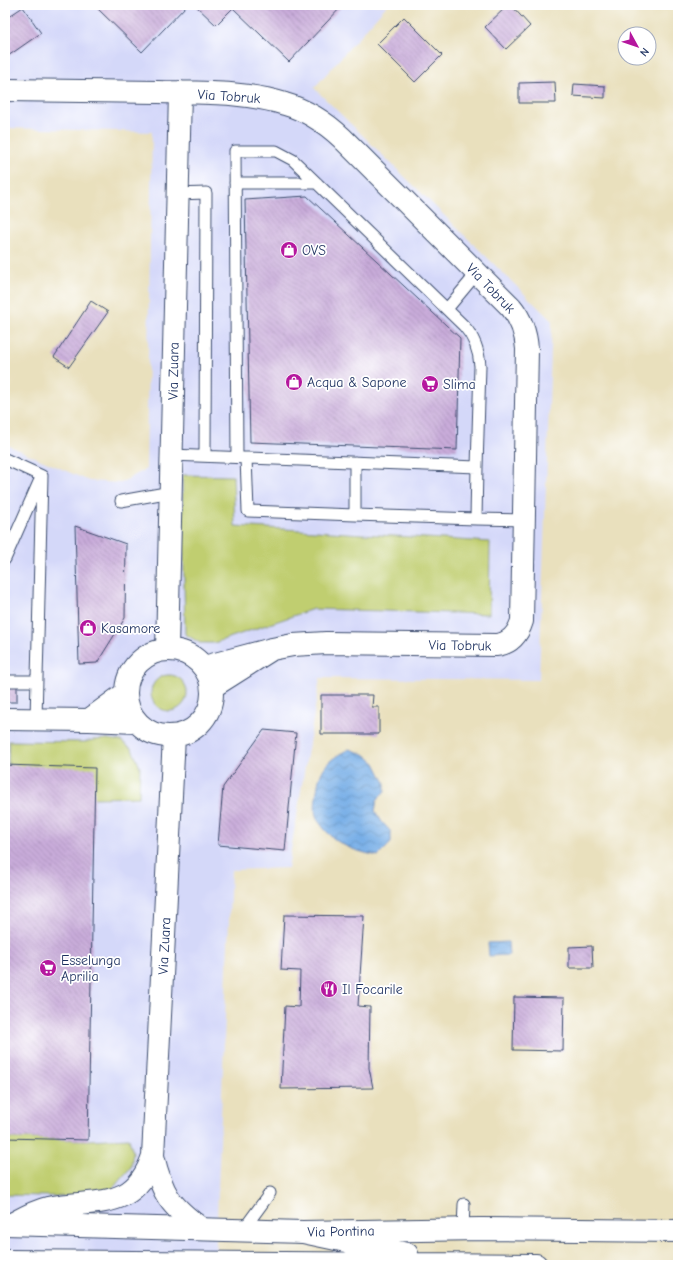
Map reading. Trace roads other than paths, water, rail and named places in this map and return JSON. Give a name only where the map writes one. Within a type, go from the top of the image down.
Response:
[{"type":"main road","name":"Via Tobruk","points":[[5,90],[223,93],[266,98],[287,104],[318,120],[342,138],[514,310],[519,318],[525,335],[527,349],[522,620],[513,638],[504,644],[496,646],[326,643],[293,645],[204,667]]},
{"type":"main road","name":"Via Zuara","points":[[167,650],[180,92]]},
{"type":"main road","name":"Via Tobruk","points":[[212,687],[272,649]]},
{"type":"main road","points":[[167,650],[181,651],[194,657],[204,667],[210,676],[212,701],[207,714],[199,725],[187,733],[174,736],[160,736],[147,731],[136,722],[130,713],[126,693],[128,680],[134,668],[142,659],[154,652],[167,650]]},
{"type":"main road","points":[[89,720],[126,693]]},
{"type":"main road","points":[[5,719],[136,722]]},
{"type":"main road","name":"Via Zuara","points":[[174,736],[154,1156],[160,1183],[172,1204],[183,1215],[202,1229]]},
{"type":"main road","name":"Via Zuara","points":[[8,1224],[46,1208],[102,1202],[122,1195],[134,1188],[143,1180],[154,1156]]},
{"type":"main road","name":"Via Pontina","points":[[8,1224],[303,1232],[463,1229],[678,1231]]},
{"type":"main road","points":[[303,1232],[451,1264]]},
{"type":"main road","points":[[5,1261],[536,1265]]},
{"type":"lane","points":[[476,520],[480,366],[478,352],[473,337],[447,309],[293,160],[276,151],[235,151],[241,457],[248,511],[476,520],[524,520]]},
{"type":"lane","points":[[235,183],[317,183]]},
{"type":"lane","points":[[177,194],[206,193],[205,456]]},
{"type":"lane","points":[[447,309],[477,273]]},
{"type":"lane","points":[[172,455],[477,467]]},
{"type":"lane","points":[[5,459],[42,476]]},
{"type":"lane","points":[[355,462],[355,515]]},
{"type":"lane","points":[[5,559],[42,476]]},
{"type":"lane","points":[[36,719],[42,476]]},
{"type":"lane","points":[[121,501],[171,492]]},
{"type":"lane","points":[[5,681],[37,681]]},
{"type":"lane","points":[[243,1230],[270,1193]]},
{"type":"lane","points":[[463,1229],[464,1204]]},
{"type":"water","points":[[349,749],[364,754],[375,763],[385,783],[385,791],[377,800],[375,811],[391,832],[391,843],[378,856],[354,850],[340,843],[328,833],[316,816],[316,797],[320,776],[330,761]]},
{"type":"water","points":[[508,942],[509,955],[489,956],[488,943]]},
{"type":"place","name":"OVS","points":[[289,250]]},
{"type":"place","name":"Acqua & Sapone","points":[[294,382]]},
{"type":"place","name":"Slima","points":[[430,384]]},
{"type":"place","name":"Kasamore","points":[[88,628]]},
{"type":"place","name":"Esselunga Aprilia","points":[[48,968]]},
{"type":"place","name":"Il Focarile","points":[[329,989]]}]
